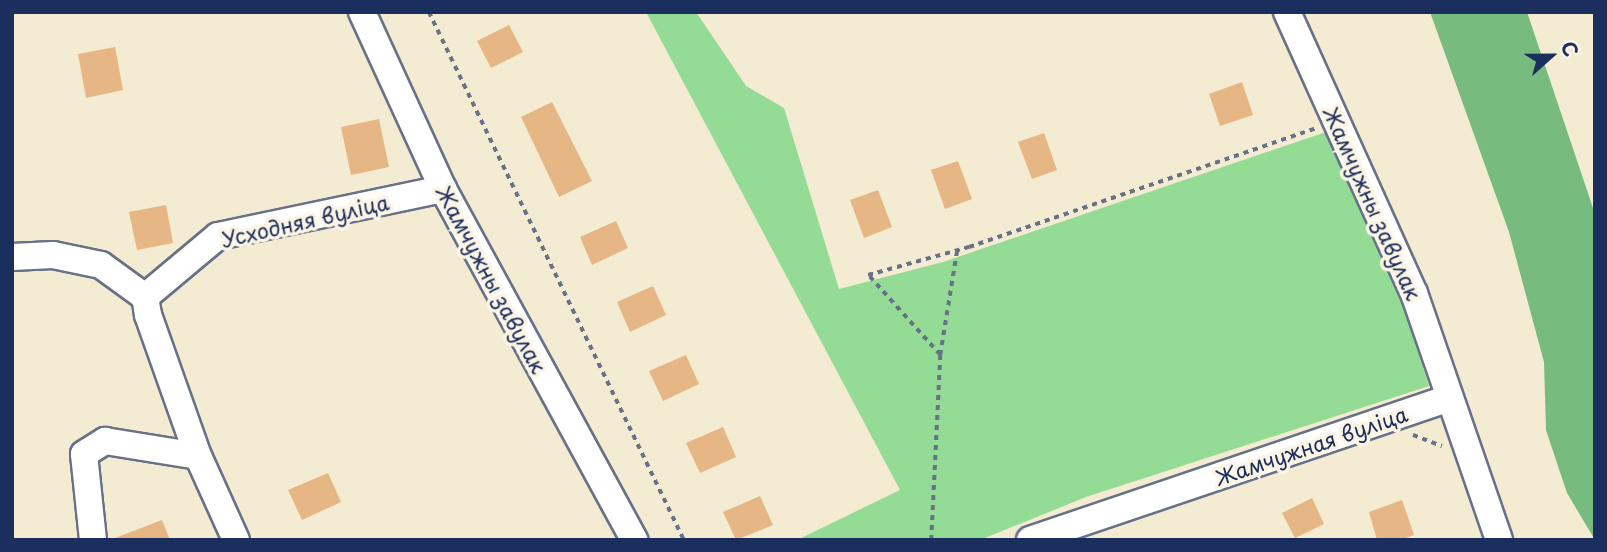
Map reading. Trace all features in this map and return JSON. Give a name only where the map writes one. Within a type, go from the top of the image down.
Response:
[{"type":"street","name":"Жамчужны завулак","points":[[362,12],[443,189],[634,540]]},
{"type":"street","name":"Жамчужны завулак","points":[[1287,12],[1414,293],[1449,398]]},
{"type":"street","name":"Усходняя вуліца","points":[[145,297],[218,236],[443,189]]},
{"type":"street","points":[[12,257],[53,255],[101,265],[145,297],[148,315],[198,456],[236,540]]},
{"type":"street","name":"Жамчужная вуліца","points":[[1030,540],[1449,398]]},
{"type":"street","points":[[1449,398],[1499,540]]},
{"type":"street","points":[[93,540],[84,454],[106,441],[198,456]]},
{"type":"path","points":[[429,12],[684,540]]},
{"type":"path","points":[[940,355],[868,275],[957,250],[1338,120]]},
{"type":"path","points":[[931,540],[940,355],[957,250]]},
{"type":"path","points":[[1409,434],[1444,447]]},
{"type":"green space","points":[[646,12],[696,12],[746,86],[784,108],[839,289],[943,262],[1329,131],[1390,266],[1429,386],[1086,497],[980,540],[797,540],[900,490]]},
{"type":"green space","points":[[1430,12],[1527,12],[1595,214],[1595,540],[1567,493],[1546,430],[1544,362],[1509,232]]},
{"type":"building","points":[[509,25],[523,52],[491,68],[477,41]]},
{"type":"building","points":[[115,47],[123,90],[86,98],[78,54]]},
{"type":"building","points":[[1242,82],[1253,115],[1220,126],[1209,94]]},
{"type":"building","points":[[552,102],[592,181],[559,197],[521,117]]},
{"type":"building","points":[[379,119],[389,167],[351,175],[341,127]]},
{"type":"building","points":[[1044,133],[1057,170],[1032,179],[1018,142]]},
{"type":"building","points":[[958,161],[972,199],[945,209],[931,170]]},
{"type":"building","points":[[878,190],[892,227],[864,238],[850,200]]},
{"type":"building","points":[[166,205],[173,243],[137,250],[129,212]]},
{"type":"building","points":[[616,221],[628,248],[592,265],[580,237]]},
{"type":"building","points":[[653,286],[666,315],[630,332],[617,302]]},
{"type":"building","points":[[686,355],[699,384],[663,401],[649,371]]},
{"type":"building","points":[[723,427],[736,457],[700,473],[686,443]]},
{"type":"building","points":[[328,473],[341,502],[302,520],[288,490]]},
{"type":"building","points":[[760,496],[773,525],[736,540],[723,512]]},
{"type":"building","points":[[1312,498],[1324,524],[1295,538],[1282,513]]},
{"type":"building","points":[[1402,500],[1414,535],[1401,540],[1377,540],[1369,512]]},
{"type":"building","points":[[162,520],[170,540],[115,538]]}]
